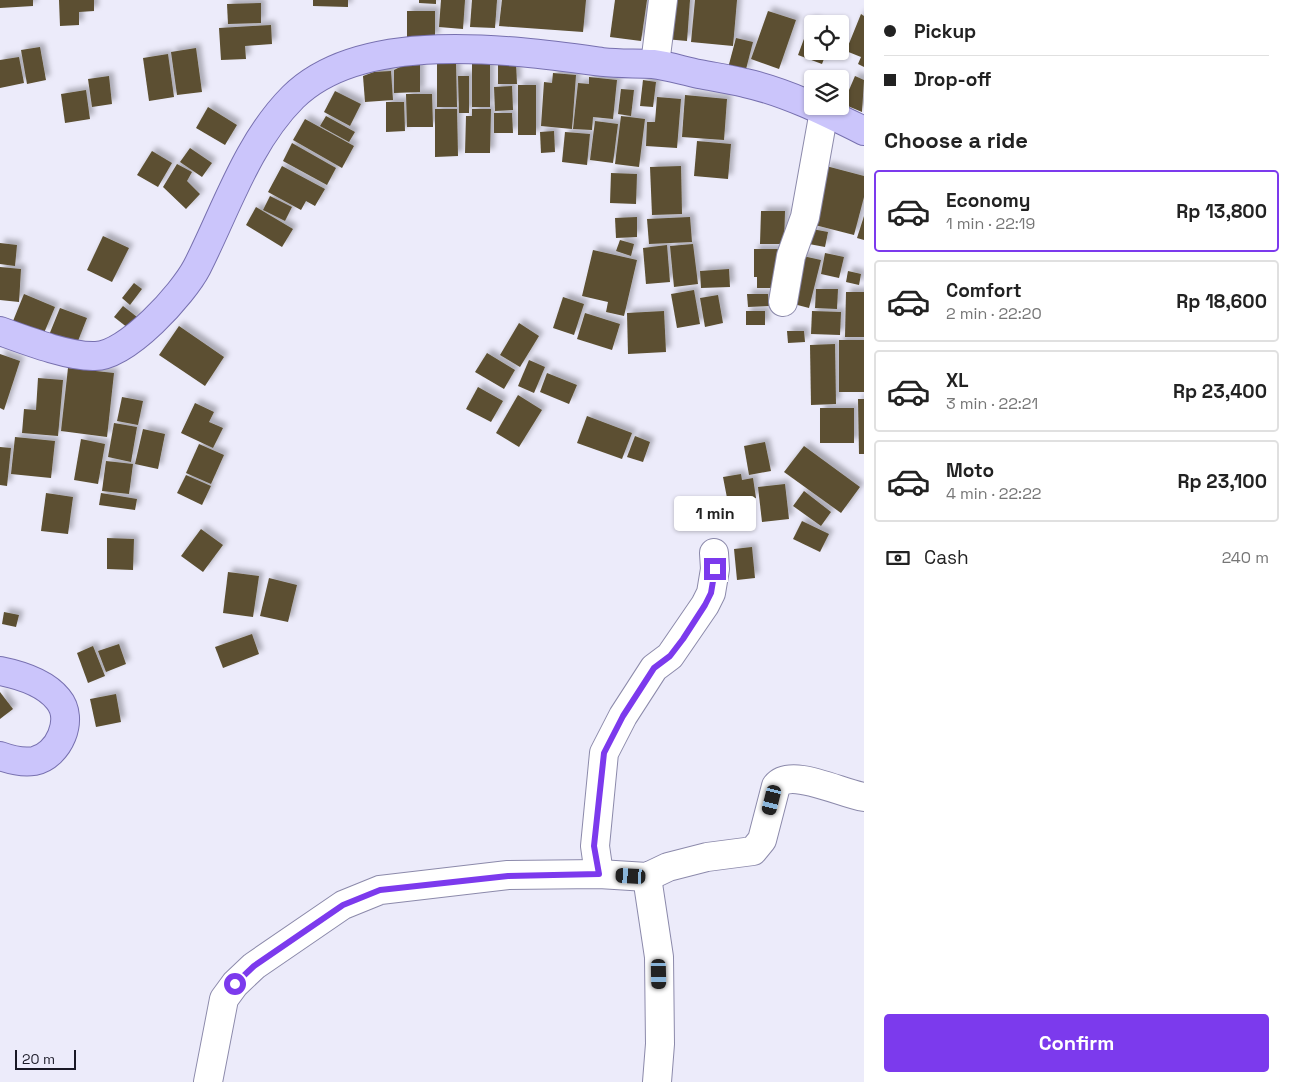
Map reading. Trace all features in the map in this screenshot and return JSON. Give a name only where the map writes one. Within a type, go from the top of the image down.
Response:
[{"type":"main road","points":[[0,331],[24,340],[94,356],[110,353],[126,344],[145,329],[196,269],[216,223],[266,130],[294,96],[318,79],[344,65],[434,48],[549,54],[605,62],[656,64],[746,83],[804,105]]},
{"type":"main road","points":[[830,115],[864,131]]},
{"type":"main road","points":[[0,670],[33,681],[58,699],[66,711],[66,726],[57,744],[36,761],[23,762],[0,756]]},
{"type":"street","points":[[656,64],[663,0]]},
{"type":"street","points":[[783,302],[791,256],[804,217],[823,115]]},
{"type":"street","points":[[599,874],[594,846],[604,753],[623,716],[654,668],[670,656],[705,605],[711,593],[715,569],[714,553]]},
{"type":"street","points":[[208,1082],[224,999],[235,984],[254,966],[343,905],[380,890],[508,876],[599,874],[647,877],[668,867],[707,857],[753,850],[762,840],[776,786],[780,780],[794,778],[864,797]]},
{"type":"street","points":[[647,877],[659,957],[660,1044],[657,1082]]},
{"type":"building","points":[[0,0],[33,0],[33,6],[0,8]]},
{"type":"building","points":[[59,0],[94,0],[94,11],[79,12],[79,25],[60,26]]},
{"type":"building","points":[[313,0],[348,0],[348,7],[313,6]]},
{"type":"building","points":[[419,0],[436,0],[436,4],[419,3]]},
{"type":"building","points":[[441,0],[465,0],[463,29],[439,27]]},
{"type":"building","points":[[472,0],[497,0],[495,28],[470,27]]},
{"type":"building","points":[[502,0],[586,0],[583,32],[499,26]]},
{"type":"building","points":[[615,0],[647,0],[641,41],[610,37]]},
{"type":"building","points":[[667,0],[690,0],[687,41],[665,39]]},
{"type":"building","points":[[695,0],[737,0],[733,46],[691,42]]},
{"type":"building","points":[[261,3],[261,23],[228,24],[227,4]]},
{"type":"building","points":[[407,11],[435,11],[435,38],[407,38]]},
{"type":"building","points":[[768,11],[796,20],[779,69],[751,59]]},
{"type":"building","points":[[861,14],[864,16],[864,67],[858,64],[861,57],[849,52],[849,44]]},
{"type":"building","points":[[271,25],[272,44],[245,46],[246,59],[221,60],[219,28]]},
{"type":"building","points":[[736,38],[753,42],[745,73],[728,68]]},
{"type":"building","points":[[804,39],[804,57],[798,55]]},
{"type":"building","points":[[40,47],[46,80],[27,84],[21,50]]},
{"type":"building","points":[[196,48],[202,92],[177,95],[171,52]]},
{"type":"building","points":[[168,54],[174,97],[149,101],[143,58]]},
{"type":"building","points":[[19,57],[24,83],[0,88],[0,60]]},
{"type":"building","points":[[811,60],[824,60],[822,64]]},
{"type":"building","points":[[437,63],[456,63],[457,107],[437,107]]},
{"type":"building","points":[[472,63],[490,63],[490,107],[472,107]]},
{"type":"building","points":[[498,64],[516,64],[517,84],[498,84]]},
{"type":"building","points":[[420,65],[420,92],[394,93],[394,70],[402,66]]},
{"type":"building","points":[[391,71],[393,100],[365,102],[363,76],[374,72]]},
{"type":"building","points":[[553,73],[576,75],[572,129],[541,126],[544,82],[552,83]]},
{"type":"building","points":[[109,76],[112,104],[92,107],[88,79]]},
{"type":"building","points":[[458,76],[469,76],[469,113],[459,113]]},
{"type":"building","points":[[855,76],[864,80],[862,112],[849,107],[849,90]]},
{"type":"building","points":[[589,77],[617,80],[613,119],[593,117],[592,130],[573,129],[578,83],[589,84]]},
{"type":"building","points":[[643,80],[656,82],[653,107],[640,106]]},
{"type":"building","points":[[518,85],[536,85],[536,135],[518,135]]},
{"type":"building","points":[[512,86],[513,110],[495,111],[494,87]]},
{"type":"building","points":[[621,89],[634,90],[631,116],[618,114]]},
{"type":"building","points":[[86,90],[90,119],[65,123],[61,94]]},
{"type":"building","points":[[335,91],[361,104],[350,126],[324,112]]},
{"type":"building","points":[[406,94],[432,94],[433,127],[407,127]]},
{"type":"building","points":[[685,95],[727,99],[724,140],[682,137]]},
{"type":"building","points":[[657,97],[681,99],[677,148],[646,146],[647,122],[655,122]]},
{"type":"building","points":[[386,102],[404,102],[405,131],[386,132]]},
{"type":"building","points":[[208,107],[237,125],[225,145],[196,128]]},
{"type":"building","points":[[435,109],[457,109],[458,156],[435,157]]},
{"type":"building","points":[[472,109],[491,109],[490,153],[465,153],[466,116],[472,116]]},
{"type":"building","points":[[494,113],[512,113],[513,133],[494,133]]},
{"type":"building","points":[[326,116],[355,132],[349,142],[320,126]]},
{"type":"building","points":[[621,116],[645,119],[639,167],[615,164]]},
{"type":"building","points":[[305,119],[354,146],[342,168],[293,140]]},
{"type":"building","points":[[595,121],[618,124],[613,163],[590,160]]},
{"type":"building","points":[[554,131],[555,152],[541,153],[540,132]]},
{"type":"building","points":[[565,132],[590,134],[587,165],[562,162]]},
{"type":"building","points":[[697,141],[731,144],[728,179],[694,176]]},
{"type":"building","points":[[292,143],[336,168],[327,185],[283,161]]},
{"type":"building","points":[[190,148],[212,163],[202,177],[180,162]]},
{"type":"building","points":[[152,151],[172,163],[158,187],[137,175]]},
{"type":"building","points":[[177,164],[192,172],[187,181],[200,194],[186,209],[163,187]]},
{"type":"building","points":[[282,166],[325,189],[315,206],[306,201],[301,210],[268,192]]},
{"type":"building","points":[[681,166],[682,214],[652,215],[650,167]]},
{"type":"building","points":[[826,166],[864,176],[864,197],[854,235],[811,224]]},
{"type":"building","points":[[611,173],[637,174],[636,204],[610,203]]},
{"type":"building","points":[[270,196],[292,207],[285,221],[263,210]]},
{"type":"building","points":[[256,207],[293,229],[282,247],[246,225]]},
{"type":"building","points":[[761,211],[785,211],[784,244],[760,244]]},
{"type":"building","points":[[864,216],[864,240],[857,238]]},
{"type":"building","points":[[637,217],[637,237],[616,238],[615,218]]},
{"type":"building","points":[[690,217],[692,242],[649,244],[647,219]]},
{"type":"building","points":[[812,229],[828,232],[825,247],[809,244]]},
{"type":"building","points":[[103,236],[129,248],[112,282],[87,270]]},
{"type":"building","points":[[620,240],[634,244],[631,256],[616,251]]},
{"type":"building","points":[[0,243],[17,245],[15,266],[0,264]]},
{"type":"building","points":[[693,244],[698,284],[674,287],[670,246]]},
{"type":"building","points":[[667,245],[670,282],[646,284],[643,248]]},
{"type":"building","points":[[754,249],[784,249],[775,288],[757,288],[757,277],[754,277]]},
{"type":"building","points":[[593,250],[637,260],[624,316],[606,312],[608,302],[582,296]]},
{"type":"building","points":[[825,253],[844,257],[839,278],[821,274]]},
{"type":"building","points":[[798,255],[821,260],[809,308],[786,302]]},
{"type":"building","points":[[0,267],[21,269],[19,302],[0,300]]},
{"type":"building","points":[[729,269],[730,287],[701,288],[700,271]]},
{"type":"building","points":[[848,271],[861,274],[859,285],[846,282]]},
{"type":"building","points":[[134,283],[142,289],[130,305],[122,298]]},
{"type":"building","points":[[816,289],[838,289],[837,309],[815,308]]},
{"type":"building","points":[[694,290],[700,324],[677,328],[671,294]]},
{"type":"building","points":[[846,292],[864,292],[864,337],[845,337]]},
{"type":"building","points":[[24,294],[55,307],[44,333],[13,321]]},
{"type":"building","points":[[747,294],[768,294],[769,306],[748,307]]},
{"type":"building","points":[[718,295],[723,323],[705,327],[700,298]]},
{"type":"building","points":[[563,297],[584,304],[574,335],[553,328]]},
{"type":"building","points":[[123,306],[137,317],[128,328],[114,317]]},
{"type":"building","points":[[60,308],[87,318],[76,346],[49,335]]},
{"type":"building","points":[[664,311],[666,352],[628,354],[627,313]]},
{"type":"building","points":[[746,311],[765,311],[765,325],[746,325]]},
{"type":"building","points":[[812,311],[841,312],[840,335],[811,334]]},
{"type":"building","points":[[585,313],[620,324],[612,350],[577,339]]},
{"type":"building","points":[[519,323],[539,336],[520,367],[500,355]]},
{"type":"building","points":[[179,326],[224,357],[205,386],[159,355]]},
{"type":"building","points":[[787,331],[804,331],[805,342],[788,343]]},
{"type":"building","points":[[839,340],[864,340],[864,392],[839,392]]},
{"type":"building","points":[[835,344],[836,404],[811,405],[810,345]]},
{"type":"building","points":[[487,353],[515,370],[504,389],[475,372]]},
{"type":"building","points":[[0,354],[20,361],[4,410],[0,408]]},
{"type":"building","points":[[529,360],[545,367],[534,393],[518,386]]},
{"type":"building","points":[[68,368],[114,373],[107,437],[61,431]]},
{"type":"building","points":[[547,373],[577,385],[569,404],[540,392]]},
{"type":"building","points":[[38,378],[63,380],[58,436],[22,433],[24,409],[36,410]]},
{"type":"building","points":[[478,387],[503,401],[491,422],[466,409]]},
{"type":"building","points":[[518,395],[542,410],[519,447],[496,433]]},
{"type":"building","points":[[122,397],[143,401],[138,425],[117,421]]},
{"type":"building","points":[[858,399],[864,399],[864,454],[859,454]]},
{"type":"building","points":[[195,403],[214,412],[209,422],[223,428],[213,448],[181,433]]},
{"type":"building","points":[[820,408],[854,408],[854,443],[820,443]]},
{"type":"building","points":[[587,416],[632,433],[622,459],[577,443]]},
{"type":"building","points":[[114,423],[137,427],[131,462],[108,457]]},
{"type":"building","points":[[143,429],[165,434],[158,469],[135,464]]},
{"type":"building","points":[[635,436],[650,442],[643,462],[627,457]]},
{"type":"building","points":[[15,437],[55,441],[51,478],[11,474]]},
{"type":"building","points":[[81,439],[105,444],[98,484],[74,480]]},
{"type":"building","points":[[765,442],[771,471],[749,475],[744,446]]},
{"type":"building","points":[[199,444],[224,455],[211,484],[186,473]]},
{"type":"building","points":[[804,446],[860,487],[841,513],[784,472]]},
{"type":"building","points":[[0,447],[11,448],[7,486],[0,485]]},
{"type":"building","points":[[106,461],[133,464],[129,494],[102,491]]},
{"type":"building","points":[[741,474],[742,480],[753,478],[756,498],[728,503],[723,477]]},
{"type":"building","points":[[186,475],[211,486],[202,505],[177,493]]},
{"type":"building","points":[[785,484],[789,519],[762,522],[758,487]]},
{"type":"building","points":[[804,491],[831,512],[821,526],[793,506]]},
{"type":"building","points":[[46,493],[73,497],[68,534],[41,531]]},
{"type":"building","points":[[101,493],[137,499],[135,510],[99,505]]},
{"type":"building","points":[[802,521],[829,534],[820,552],[793,539]]},
{"type":"building","points":[[201,529],[223,545],[203,572],[181,556]]},
{"type":"building","points":[[107,538],[134,539],[133,570],[107,569]]},
{"type":"building","points":[[752,547],[755,578],[737,580],[734,549]]},
{"type":"building","points":[[228,572],[259,576],[253,617],[223,613]]},
{"type":"building","points":[[269,578],[297,585],[288,622],[260,616]]},
{"type":"building","points":[[4,612],[19,615],[16,627],[2,624]]},
{"type":"building","points":[[252,634],[259,654],[223,668],[215,647]]},
{"type":"building","points":[[119,644],[126,664],[106,672],[98,651]]},
{"type":"building","points":[[93,646],[105,676],[88,683],[77,653]]},
{"type":"building","points":[[0,692],[13,709],[0,719]]},
{"type":"building","points":[[116,694],[121,722],[96,727],[90,699]]},
{"type":"route","points":[[235,984],[254,966],[343,905],[380,890],[508,876],[599,874],[594,846],[604,753],[623,716],[654,668],[670,656],[705,605],[711,593],[715,569]]}]
